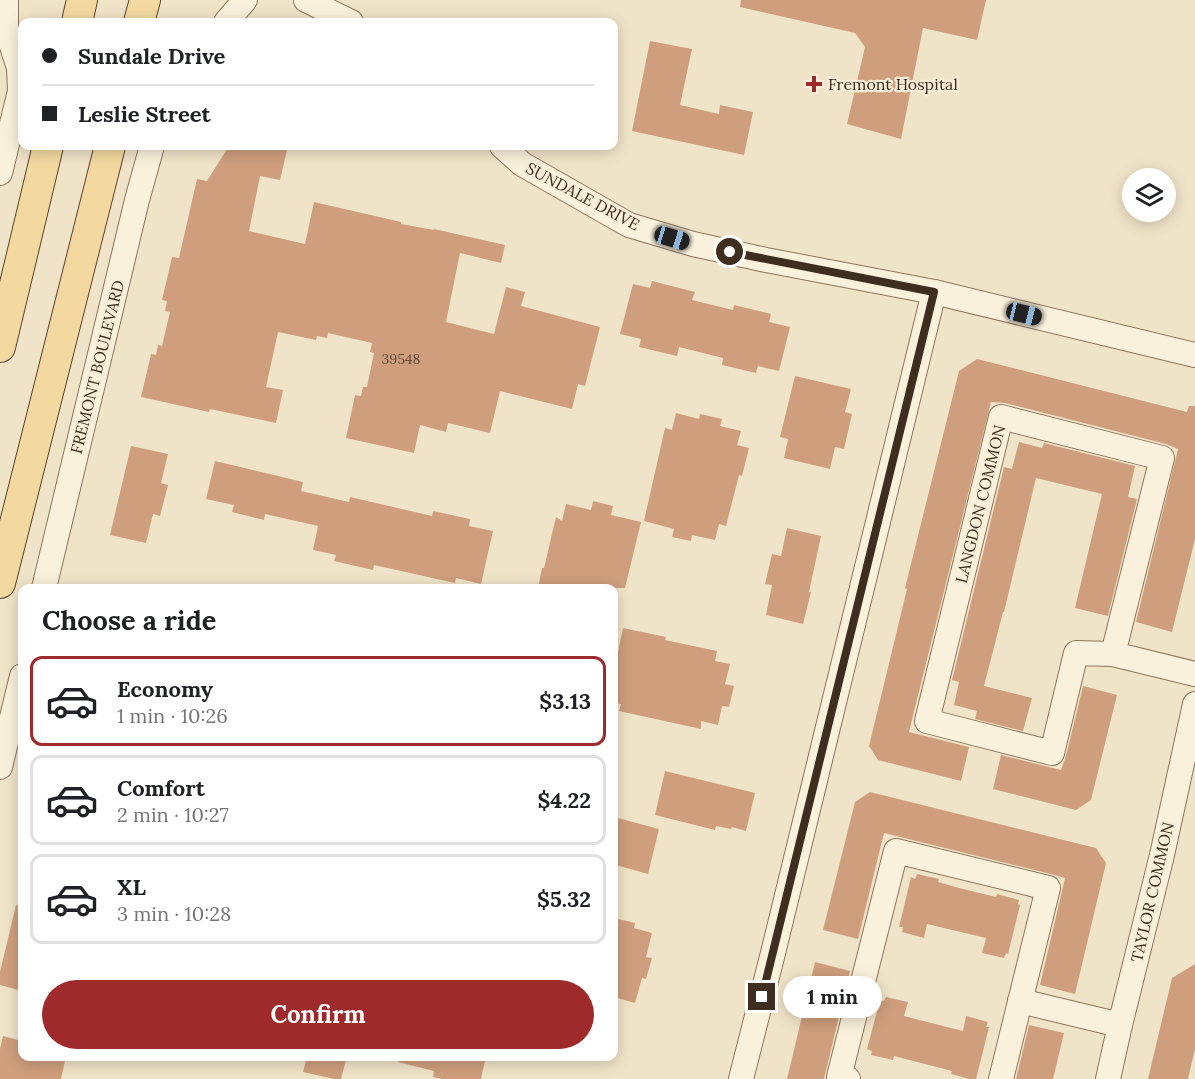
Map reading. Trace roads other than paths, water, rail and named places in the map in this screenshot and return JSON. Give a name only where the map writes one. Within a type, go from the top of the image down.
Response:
[{"type":"main road","points":[[78,18],[82,0]]},
{"type":"main road","points":[[140,18],[145,0]]},
{"type":"main road","points":[[0,347],[47,150]]},
{"type":"main road","points":[[0,583],[109,150]]},
{"type":"street","points":[[6,0],[6,28],[18,65]]},
{"type":"street","points":[[229,18],[245,0]]},
{"type":"street","points":[[306,0],[343,18]]},
{"type":"street","points":[[0,173],[18,99]]},
{"type":"street","name":"FREMONT BOULEVARD","points":[[45,584],[151,150]]},
{"type":"street","name":"SUNDALE DRIVE","points":[[506,150],[522,164],[629,225],[693,244],[934,292],[1195,355]]},
{"type":"street","points":[[741,1079],[934,292]]},
{"type":"street","name":"LANGDON COMMON","points":[[1001,417],[1162,458],[1113,654],[1076,653],[1052,753],[927,721],[1001,417]]},
{"type":"street","points":[[1113,654],[1195,674]]},
{"type":"street","points":[[0,767],[18,693]]},
{"type":"street","name":"TAYLOR COMMON","points":[[1108,1079],[1162,855],[1195,704]]},
{"type":"street","points":[[848,1079],[839,1077],[896,851],[1048,888],[1001,1079]]},
{"type":"street","points":[[1020,1001],[1120,1024]]},
{"type":"place","name":"Fremont Hospital","points":[[814,84]]}]
